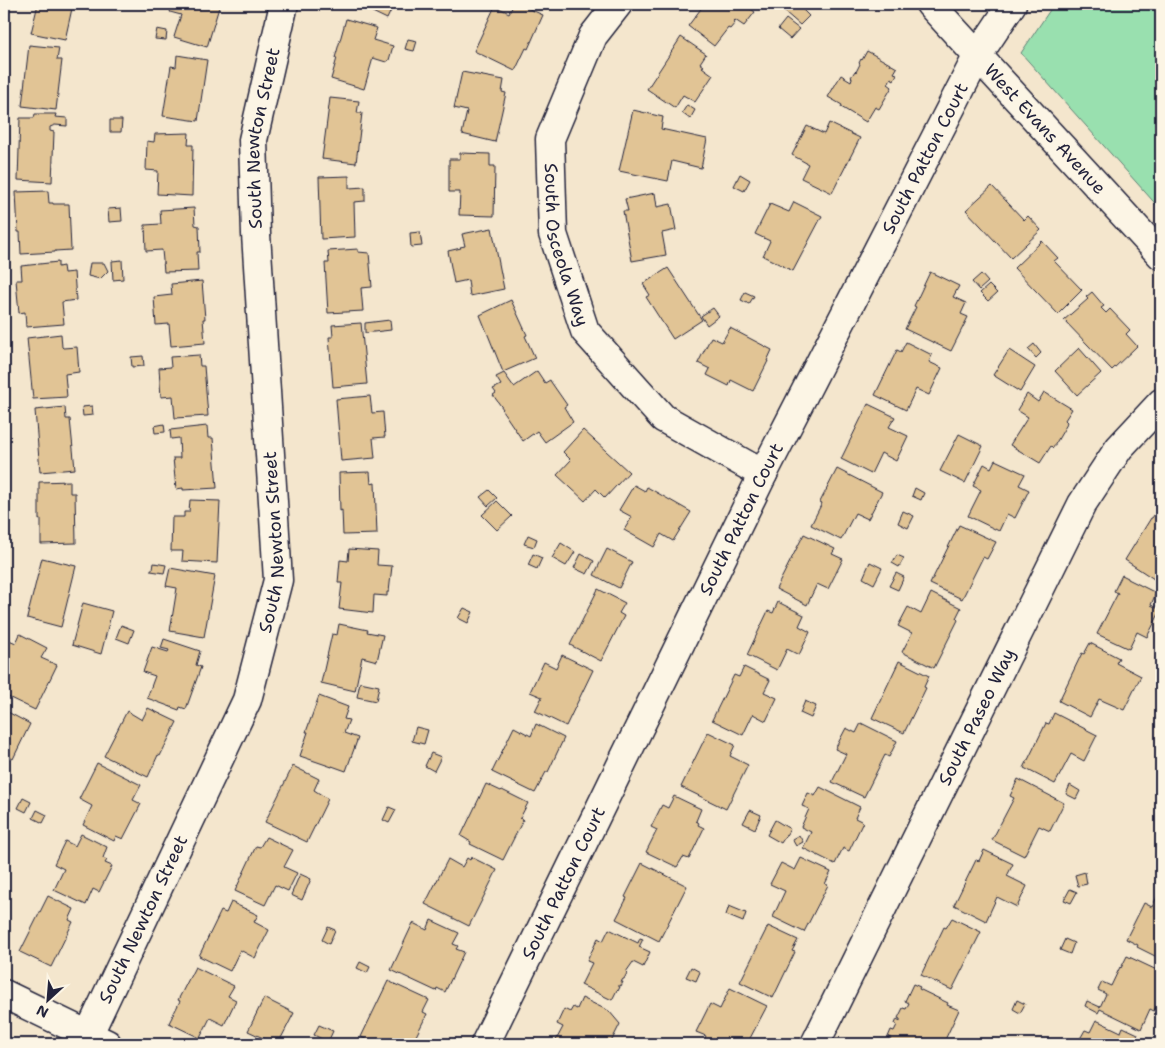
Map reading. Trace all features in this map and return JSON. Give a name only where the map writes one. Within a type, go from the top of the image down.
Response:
[{"type":"street","name":"South Newton Street","points":[[93,1041],[247,700],[278,580],[256,234],[253,140],[284,4]]},
{"type":"street","name":"South Osceola Way","points":[[618,4],[592,36],[550,139],[553,234],[585,331],[663,418],[763,474]]},
{"type":"street","name":"West Evans Avenue","points":[[930,4],[1161,255]]},
{"type":"street","name":"South Patton Court","points":[[485,1044],[763,474],[978,55],[1012,4]]},
{"type":"street","name":"South Paseo Way","points":[[815,1044],[1082,504],[1119,448],[1161,403]]},
{"type":"street","points":[[4,994],[93,1041]]},
{"type":"green space","points":[[1054,4],[1161,4],[1161,210],[1021,53]]},
{"type":"building","points":[[38,4],[73,4],[65,40],[31,33]]},
{"type":"building","points":[[173,4],[220,4],[207,47],[174,37],[181,15],[170,12]]},
{"type":"building","points":[[356,4],[394,4],[387,19]]},
{"type":"building","points":[[514,4],[543,15],[528,49],[526,48],[515,71],[474,51],[495,6],[509,13]]},
{"type":"building","points":[[702,4],[744,4],[755,12],[744,26],[735,20],[733,22],[735,23],[730,29],[728,28],[714,46],[688,26],[703,6]]},
{"type":"building","points":[[793,4],[797,4],[809,16],[800,25],[785,12]]},
{"type":"building","points":[[346,19],[377,28],[373,40],[393,46],[389,60],[386,62],[373,58],[364,89],[331,79]]},
{"type":"building","points":[[786,19],[799,29],[790,39],[778,29]]},
{"type":"building","points":[[157,29],[167,31],[166,40],[155,39]]},
{"type":"building","points":[[681,37],[706,54],[700,63],[704,66],[702,67],[713,75],[695,102],[683,95],[675,108],[647,89]]},
{"type":"building","points":[[408,39],[417,41],[414,51],[405,49]]},
{"type":"building","points":[[29,45],[59,48],[57,60],[62,60],[56,110],[22,106]]},
{"type":"building","points":[[867,51],[897,68],[894,73],[897,74],[894,80],[891,78],[888,84],[892,87],[879,109],[875,107],[866,122],[828,97],[841,75],[851,81],[851,77],[856,72],[861,59]]},
{"type":"building","points":[[177,55],[207,60],[198,121],[163,116],[171,66],[176,67]]},
{"type":"building","points":[[462,72],[504,80],[502,92],[506,93],[495,142],[462,134],[467,111],[454,108]]},
{"type":"building","points":[[330,98],[359,101],[357,113],[362,113],[356,163],[322,159]]},
{"type":"building","points":[[687,105],[695,110],[690,119],[682,113]]},
{"type":"building","points":[[633,110],[663,117],[661,129],[707,139],[701,168],[672,161],[668,181],[619,171]]},
{"type":"building","points":[[35,114],[56,114],[55,117],[67,118],[67,126],[55,125],[50,127],[50,131],[54,132],[52,182],[18,180],[20,118],[34,118]]},
{"type":"building","points":[[110,120],[122,120],[121,132],[110,132]]},
{"type":"building","points":[[829,123],[860,138],[832,193],[801,178],[808,164],[792,155],[807,126],[824,134]]},
{"type":"building","points":[[189,133],[188,145],[193,145],[192,196],[157,194],[158,171],[146,170],[147,141],[154,142],[155,134]]},
{"type":"building","points":[[460,153],[490,154],[490,166],[495,166],[494,216],[459,215],[460,192],[449,192],[449,159],[460,159]]},
{"type":"building","points":[[740,174],[750,180],[744,191],[734,186]]},
{"type":"building","points":[[349,176],[349,188],[365,187],[365,201],[354,202],[355,237],[321,239],[319,177]]},
{"type":"building","points":[[992,186],[1024,220],[1028,216],[1041,230],[1011,258],[966,210]]},
{"type":"building","points":[[48,191],[49,203],[69,204],[71,250],[21,254],[16,192]]},
{"type":"building","points":[[655,193],[657,207],[671,204],[676,230],[662,233],[666,255],[632,261],[623,211],[628,211],[625,199]]},
{"type":"building","points":[[794,202],[822,216],[793,271],[763,256],[770,241],[755,234],[770,204],[789,212]]},
{"type":"building","points":[[121,208],[122,221],[109,222],[108,209]]},
{"type":"building","points":[[194,208],[195,225],[199,226],[200,252],[197,252],[198,271],[164,272],[162,250],[146,251],[145,225],[161,224],[160,210]]},
{"type":"building","points":[[492,228],[504,289],[470,296],[468,280],[454,283],[448,251],[465,246],[462,234]]},
{"type":"building","points":[[420,232],[422,246],[411,247],[410,233]]},
{"type":"building","points":[[1042,241],[1058,258],[1054,261],[1082,290],[1058,314],[1014,268]]},
{"type":"building","points":[[358,249],[358,252],[369,253],[372,287],[361,288],[363,311],[328,313],[325,263],[329,263],[328,251]]},
{"type":"building","points":[[122,260],[123,279],[113,280],[112,261]]},
{"type":"building","points":[[58,262],[58,267],[63,266],[64,273],[74,272],[76,300],[62,302],[64,324],[26,327],[25,312],[19,313],[16,280],[22,280],[21,266]]},
{"type":"building","points":[[90,263],[104,263],[108,271],[100,279],[88,276]]},
{"type":"building","points":[[668,268],[702,320],[673,339],[646,297],[650,295],[643,284]]},
{"type":"building","points":[[930,272],[959,286],[953,297],[966,303],[961,314],[968,317],[951,351],[905,329]]},
{"type":"building","points":[[981,274],[988,282],[979,290],[972,282]]},
{"type":"building","points":[[202,281],[205,343],[171,346],[169,324],[156,325],[154,297],[172,295],[171,284]]},
{"type":"building","points":[[989,285],[997,293],[988,301],[980,293]]},
{"type":"building","points":[[745,292],[754,296],[749,304],[741,300]]},
{"type":"building","points":[[1092,292],[1104,306],[1101,308],[1106,313],[1110,309],[1130,330],[1126,334],[1137,346],[1112,370],[1064,320],[1088,299],[1086,297]]},
{"type":"building","points":[[511,300],[535,358],[503,372],[480,315]]},
{"type":"building","points":[[713,308],[719,316],[707,325],[701,316]]},
{"type":"building","points":[[390,320],[391,330],[365,333],[365,323]]},
{"type":"building","points":[[361,323],[367,384],[333,387],[329,337],[333,337],[332,325]]},
{"type":"building","points":[[730,328],[772,350],[753,391],[731,380],[729,386],[707,375],[710,369],[698,363],[711,337],[722,342]]},
{"type":"building","points":[[61,334],[63,348],[77,347],[79,372],[65,374],[67,397],[33,399],[27,338]]},
{"type":"building","points":[[906,342],[932,355],[929,362],[942,368],[929,395],[916,389],[906,410],[875,395],[897,350],[901,352]]},
{"type":"building","points":[[1034,344],[1041,353],[1036,358],[1028,349]]},
{"type":"building","points":[[1079,348],[1101,373],[1077,395],[1055,371]]},
{"type":"building","points":[[1009,350],[1035,367],[1020,392],[993,375]]},
{"type":"building","points":[[199,355],[200,366],[204,366],[208,416],[175,418],[173,396],[161,397],[159,368],[171,367],[170,357]]},
{"type":"building","points":[[143,356],[144,366],[132,367],[131,357]]},
{"type":"building","points":[[537,371],[545,383],[550,380],[567,405],[564,407],[573,422],[545,442],[537,431],[523,441],[493,395],[496,393],[493,389],[501,385],[496,377],[504,373],[514,387]]},
{"type":"building","points":[[1044,392],[1072,409],[1065,420],[1067,424],[1053,448],[1051,446],[1040,463],[1010,445],[1028,417],[1017,410],[1027,394],[1038,402]]},
{"type":"building","points":[[370,396],[372,413],[383,412],[385,437],[373,438],[375,458],[341,461],[336,399]]},
{"type":"building","points":[[868,404],[895,417],[889,427],[908,436],[896,461],[881,453],[871,474],[841,459]]},
{"type":"building","points":[[92,406],[93,415],[83,416],[82,407]]},
{"type":"building","points":[[65,407],[66,419],[70,419],[75,469],[40,472],[35,410]]},
{"type":"building","points":[[164,424],[165,432],[155,433],[154,426]]},
{"type":"building","points":[[207,426],[208,438],[213,438],[217,488],[176,489],[173,458],[180,458],[179,438],[171,439],[170,430]]},
{"type":"building","points":[[583,430],[629,472],[605,498],[596,489],[585,501],[557,475],[571,460],[563,452]]},
{"type":"building","points":[[959,434],[983,446],[965,483],[940,471]]},
{"type":"building","points":[[995,460],[1025,474],[1019,485],[1029,490],[1015,518],[1007,514],[999,531],[968,516],[981,490],[973,486],[984,464],[991,468]]},
{"type":"building","points":[[837,469],[882,492],[868,519],[855,513],[841,540],[811,525],[822,503],[820,502]]},
{"type":"building","points":[[370,472],[371,484],[375,483],[377,534],[343,535],[339,473]]},
{"type":"building","points":[[70,481],[70,493],[75,493],[76,543],[41,544],[39,482]]},
{"type":"building","points":[[634,485],[645,491],[647,487],[691,512],[673,541],[661,534],[654,547],[624,530],[632,517],[619,510]]},
{"type":"building","points":[[915,488],[924,493],[921,500],[912,496]]},
{"type":"building","points":[[489,490],[497,498],[488,506],[480,497]]},
{"type":"building","points":[[190,500],[220,501],[217,563],[182,561],[183,551],[171,551],[172,517],[184,517],[184,512],[189,512]]},
{"type":"building","points":[[497,501],[512,516],[497,530],[482,515]]},
{"type":"building","points":[[1159,508],[1161,510],[1161,568],[1154,579],[1125,560]]},
{"type":"building","points":[[903,511],[914,516],[908,528],[898,523]]},
{"type":"building","points":[[959,525],[996,542],[987,559],[983,557],[962,599],[930,584]]},
{"type":"building","points":[[804,534],[835,549],[832,554],[843,559],[828,589],[817,584],[807,605],[776,589]]},
{"type":"building","points":[[528,535],[537,539],[534,547],[524,544]]},
{"type":"building","points":[[561,543],[575,552],[566,566],[552,558]]},
{"type":"building","points":[[349,549],[378,551],[377,565],[392,566],[389,592],[387,592],[387,596],[374,595],[373,613],[339,609],[342,583],[338,583],[340,560],[348,561]]},
{"type":"building","points":[[607,549],[632,562],[619,588],[594,575]]},
{"type":"building","points":[[533,554],[542,558],[537,569],[528,565]]},
{"type":"building","points":[[581,554],[594,561],[587,574],[574,568]]},
{"type":"building","points":[[897,555],[904,558],[899,567],[892,563]]},
{"type":"building","points":[[42,558],[76,566],[61,627],[27,618]]},
{"type":"building","points":[[870,562],[882,568],[874,584],[863,578]]},
{"type":"building","points":[[154,563],[166,565],[164,573],[151,571]]},
{"type":"building","points":[[170,568],[215,576],[204,637],[170,631],[177,588],[166,586]]},
{"type":"building","points":[[896,573],[904,577],[898,590],[889,586]]},
{"type":"building","points":[[1122,575],[1156,593],[1151,605],[1161,610],[1147,637],[1137,632],[1129,649],[1097,634],[1118,593],[1114,591]]},
{"type":"building","points":[[598,589],[625,603],[619,613],[624,616],[601,661],[570,645]]},
{"type":"building","points":[[931,593],[961,608],[956,618],[958,620],[934,668],[902,652],[912,633],[898,626],[908,607],[921,614]]},
{"type":"building","points":[[778,602],[804,615],[799,626],[810,632],[799,655],[787,649],[777,670],[747,655],[768,611],[773,613]]},
{"type":"building","points":[[83,603],[112,611],[101,654],[72,645]]},
{"type":"building","points":[[464,608],[473,612],[468,623],[458,618]]},
{"type":"building","points":[[339,624],[383,635],[377,661],[362,657],[355,691],[321,683],[332,634],[337,635]]},
{"type":"building","points":[[121,625],[134,630],[129,643],[116,638]]},
{"type":"building","points":[[20,634],[47,648],[41,658],[57,665],[35,710],[4,695],[4,652],[9,640],[16,643]]},
{"type":"building","points":[[164,639],[200,651],[196,665],[201,667],[186,709],[180,707],[179,710],[147,698],[155,676],[143,672],[152,647],[168,652],[169,650],[161,648]]},
{"type":"building","points":[[1090,643],[1119,658],[1116,663],[1141,676],[1124,710],[1099,699],[1090,717],[1059,701],[1082,653],[1084,654]]},
{"type":"building","points":[[562,655],[593,670],[566,726],[535,711],[542,697],[530,692],[544,662],[556,668]]},
{"type":"building","points":[[899,661],[929,676],[924,687],[926,688],[904,733],[872,718]]},
{"type":"building","points":[[744,667],[770,680],[764,692],[777,698],[766,721],[753,714],[743,735],[712,720],[734,675],[739,677]]},
{"type":"building","points":[[360,682],[379,686],[376,701],[357,697]]},
{"type":"building","points":[[319,696],[348,707],[344,719],[349,720],[344,733],[358,738],[346,771],[300,756],[308,732],[306,732]]},
{"type":"building","points":[[805,701],[816,706],[811,718],[800,713]]},
{"type":"building","points":[[148,708],[177,722],[148,777],[104,756],[127,711],[142,720]]},
{"type":"building","points":[[4,710],[30,724],[13,759],[4,755]]},
{"type":"building","points":[[1054,713],[1097,735],[1084,761],[1071,754],[1055,784],[1024,768],[1046,723],[1049,724]]},
{"type":"building","points":[[861,723],[897,741],[889,757],[885,755],[864,797],[832,782],[846,754],[835,749],[846,728],[856,733]]},
{"type":"building","points":[[536,724],[564,738],[548,772],[546,772],[535,793],[492,772],[514,727],[531,736]]},
{"type":"building","points":[[416,727],[428,730],[424,744],[412,741]]},
{"type":"building","points":[[708,732],[735,745],[730,756],[748,765],[726,809],[681,787]]},
{"type":"building","points":[[431,753],[441,757],[434,771],[425,766]]},
{"type":"building","points":[[97,763],[141,785],[133,800],[141,804],[123,839],[116,836],[114,841],[83,825],[92,806],[79,799]]},
{"type":"building","points":[[293,766],[319,779],[314,790],[328,799],[307,842],[265,822]]},
{"type":"building","points":[[1018,779],[1064,803],[1050,831],[1039,826],[1024,856],[992,840],[1014,798],[1010,796]]},
{"type":"building","points":[[486,784],[528,803],[520,818],[523,820],[503,860],[470,844],[471,842],[461,836]]},
{"type":"building","points":[[1070,785],[1080,791],[1076,799],[1066,794]]},
{"type":"building","points":[[820,787],[860,807],[855,818],[863,822],[849,851],[843,848],[835,864],[803,848],[811,832],[801,827],[809,809],[802,806],[808,793],[815,796]]},
{"type":"building","points":[[674,796],[701,809],[696,821],[699,823],[698,825],[704,828],[689,859],[683,857],[677,867],[646,852],[657,830],[651,827],[662,805],[668,808]]},
{"type":"building","points":[[23,798],[31,802],[26,812],[18,808]]},
{"type":"building","points":[[389,807],[396,810],[389,823],[383,820]]},
{"type":"building","points":[[37,810],[47,815],[43,823],[33,818]]},
{"type":"building","points":[[750,810],[761,815],[755,829],[743,823]]},
{"type":"building","points":[[775,820],[790,829],[781,843],[767,835]]},
{"type":"building","points":[[81,834],[107,847],[103,858],[107,860],[105,863],[112,866],[99,892],[93,889],[86,905],[54,890],[64,869],[54,864],[65,841],[75,846]]},
{"type":"building","points":[[799,835],[803,842],[796,846],[792,839]]},
{"type":"building","points":[[266,837],[293,850],[284,867],[297,873],[288,891],[275,885],[265,905],[235,891],[256,846],[260,847]]},
{"type":"building","points":[[984,850],[1013,864],[1007,876],[1027,886],[1017,907],[997,897],[986,921],[954,905],[976,860],[979,861]]},
{"type":"building","points":[[471,857],[497,870],[469,926],[425,904],[448,859],[462,867],[467,858],[470,860]]},
{"type":"building","points":[[801,858],[831,872],[825,884],[828,885],[804,932],[773,917],[785,891],[770,884],[781,863],[795,870]]},
{"type":"building","points":[[642,863],[687,886],[659,941],[616,919]]},
{"type":"building","points":[[1085,872],[1087,884],[1078,886],[1075,875]]},
{"type":"building","points":[[300,874],[311,879],[302,900],[291,895]]},
{"type":"building","points":[[1070,889],[1077,892],[1071,903],[1064,900]]},
{"type":"building","points":[[1160,891],[1161,959],[1126,939],[1144,903],[1152,907]]},
{"type":"building","points":[[48,896],[74,909],[69,920],[73,922],[51,967],[20,952]]},
{"type":"building","points":[[231,902],[258,915],[254,922],[269,930],[255,958],[240,950],[230,971],[199,956],[221,911],[226,913]]},
{"type":"building","points":[[729,906],[746,913],[743,922],[726,915]]},
{"type":"building","points":[[952,918],[981,932],[952,990],[921,975],[944,927],[946,928]]},
{"type":"building","points":[[431,920],[459,933],[453,944],[458,946],[456,949],[464,952],[445,992],[437,988],[436,991],[391,970],[413,923],[427,930]]},
{"type":"building","points":[[768,926],[798,940],[792,951],[795,952],[773,998],[740,982]]},
{"type":"building","points":[[328,927],[335,930],[329,944],[322,940]]},
{"type":"building","points":[[609,929],[638,943],[640,938],[643,939],[639,947],[650,952],[643,967],[633,962],[612,1000],[581,985],[592,963],[587,961],[598,938],[603,941]]},
{"type":"building","points":[[1065,939],[1074,943],[1070,954],[1060,950]]},
{"type":"building","points":[[1127,956],[1161,972],[1161,995],[1154,1011],[1150,1009],[1141,1029],[1100,1009],[1098,1013],[1085,1006],[1087,1001],[1100,1007],[1106,994],[1098,990],[1102,982],[1111,986]]},
{"type":"building","points":[[360,962],[370,967],[367,973],[357,968]]},
{"type":"building","points":[[195,967],[234,986],[228,996],[236,1000],[224,1025],[210,1018],[200,1038],[169,1023],[180,1001],[178,1000]]},
{"type":"building","points":[[691,967],[700,972],[696,981],[686,977]]},
{"type":"building","points":[[388,981],[429,1000],[423,1012],[427,1014],[412,1044],[376,1044],[361,1037]]},
{"type":"building","points":[[913,984],[920,987],[919,989],[948,1003],[947,1005],[959,1010],[943,1044],[937,1044],[929,1040],[927,1044],[888,1043],[891,1038],[888,1037],[891,1030],[894,1031],[897,1019],[900,1021],[898,1018],[903,1008],[906,1009],[909,1003],[905,1001]]},
{"type":"building","points":[[730,988],[767,1006],[747,1044],[703,1044],[706,1036],[696,1032],[710,1004],[720,1009]]},
{"type":"building","points":[[264,998],[294,1013],[278,1044],[248,1031]]},
{"type":"building","points":[[582,998],[609,1011],[620,1024],[610,1044],[554,1044],[563,1027],[557,1024],[564,1009],[570,1012],[573,1007],[577,1009]]},
{"type":"building","points":[[1017,1000],[1025,1004],[1020,1013],[1013,1009]]},
{"type":"building","points":[[1096,1020],[1121,1032],[1123,1027],[1138,1034],[1133,1044],[1077,1044],[1085,1030],[1090,1032]]},
{"type":"building","points":[[319,1025],[333,1031],[328,1042],[314,1035]]}]
